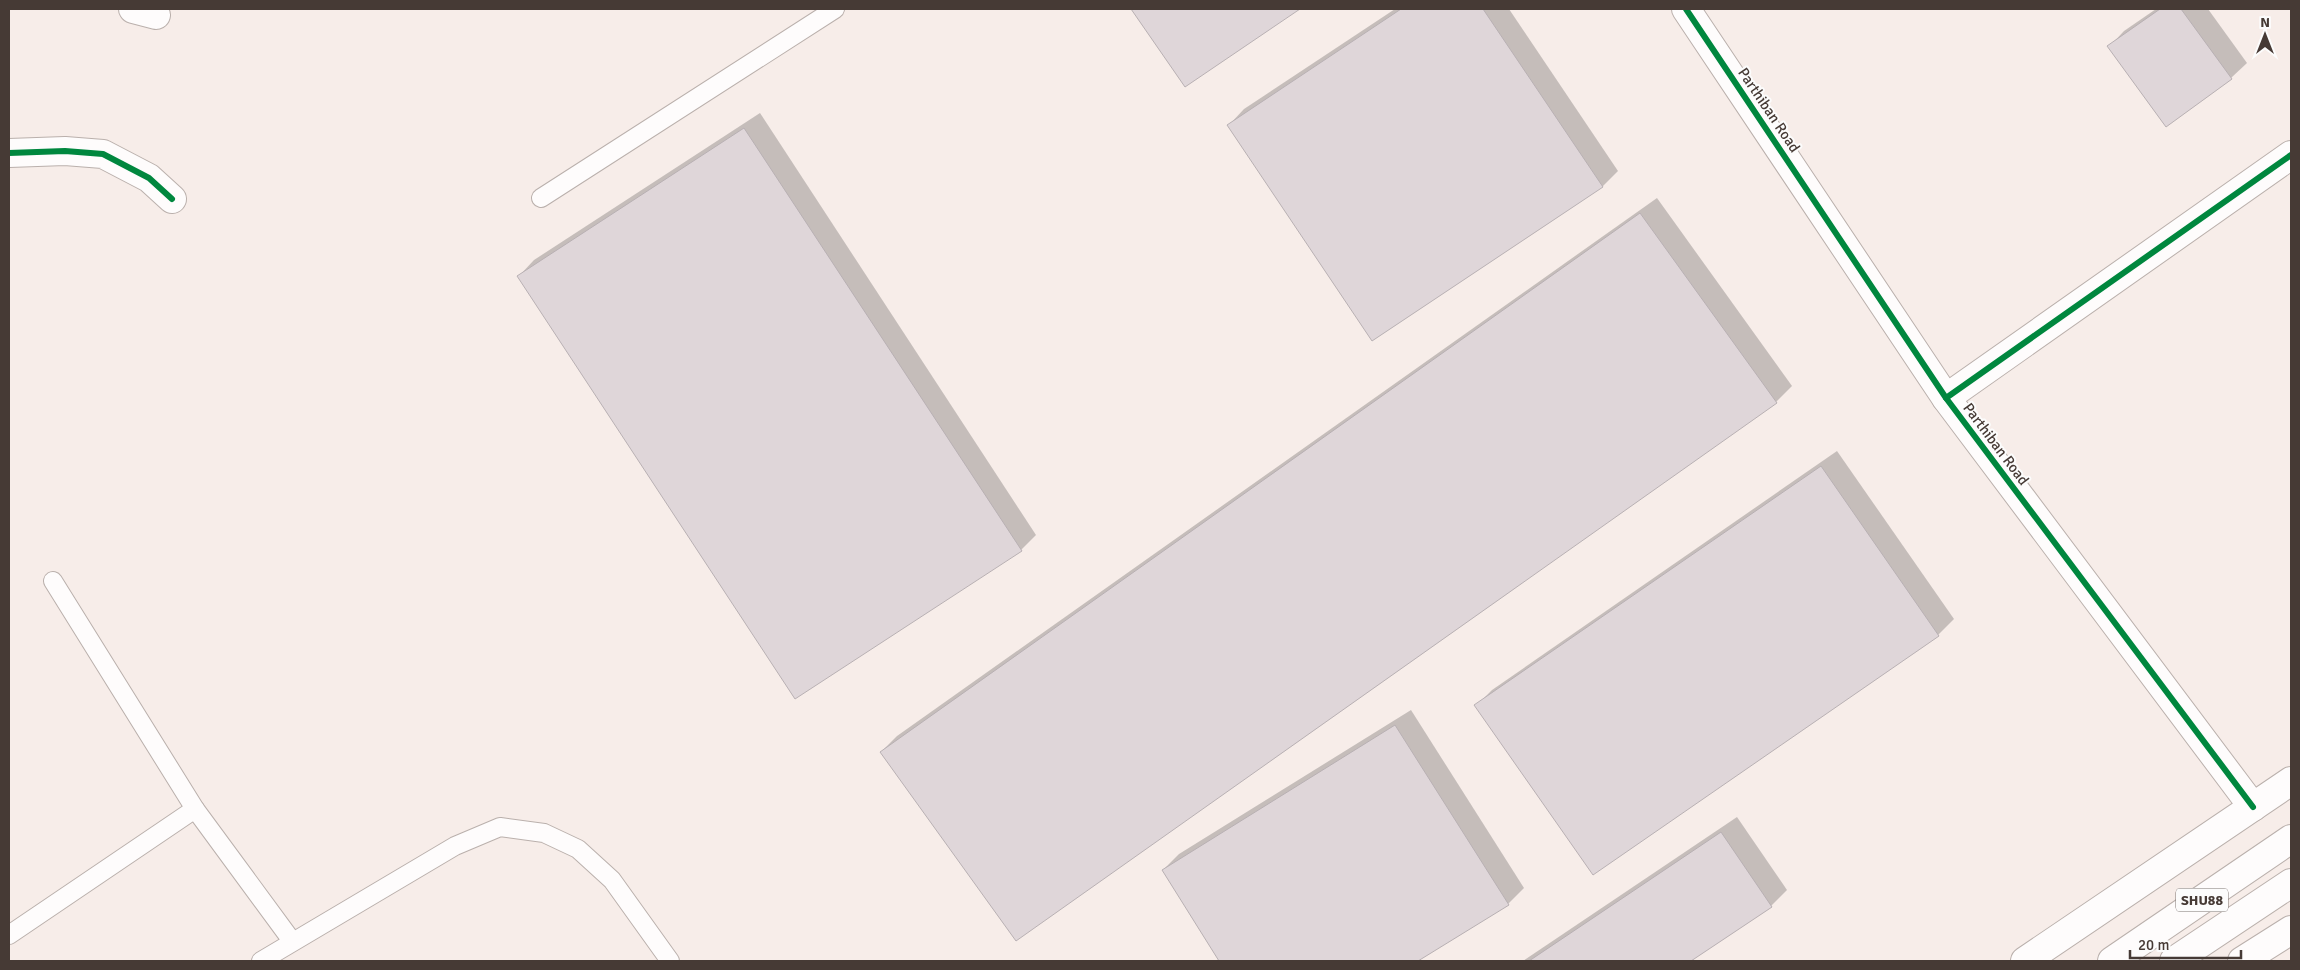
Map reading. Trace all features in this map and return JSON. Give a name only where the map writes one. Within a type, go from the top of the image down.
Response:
[{"type":"street","name":"Parthiban Road","points":[[1686,9],[1946,398],[2253,807]]},
{"type":"street","points":[[9,153],[65,151],[102,154],[149,178],[172,199]]},
{"type":"street","points":[[1946,398],[2291,155]]},
{"type":"street","points":[[2025,961],[2291,781]]},
{"type":"street","name":"SHU88","points":[[2112,961],[2291,839]]},
{"type":"street","name":"SHU88","points":[[2174,961],[2291,883]]},
{"type":"street","points":[[2242,961],[2291,930]]},
{"type":"lane","points":[[541,198],[835,9]]},
{"type":"lane","points":[[53,580],[195,809],[292,941]]},
{"type":"lane","points":[[9,935],[195,809]]},
{"type":"lane","points":[[261,961],[455,846],[500,826],[544,833],[578,849],[612,880],[670,961]]},
{"type":"building","points":[[1131,9],[1300,9],[1185,87]]},
{"type":"building","points":[[1401,9],[1483,9],[1603,187],[1372,341],[1227,125]]},
{"type":"building","points":[[2160,9],[2181,9],[2232,79],[2166,127],[2107,46]]},
{"type":"building","points":[[744,128],[1022,551],[795,699],[517,276]]},
{"type":"building","points":[[1640,213],[1777,403],[1016,941],[880,752]]},
{"type":"building","points":[[1821,466],[1939,636],[1593,875],[1474,705]]},
{"type":"building","points":[[1395,725],[1509,905],[1418,961],[1219,961],[1162,870]]},
{"type":"building","points":[[1721,832],[1772,907],[1691,961],[1529,961]]},
{"type":"cycle path","points":[[1686,9],[1946,398],[2253,807]]},
{"type":"cycle path","points":[[9,153],[65,151],[103,154],[149,178],[172,199]]},
{"type":"cycle path","points":[[1946,398],[2291,155]]}]
